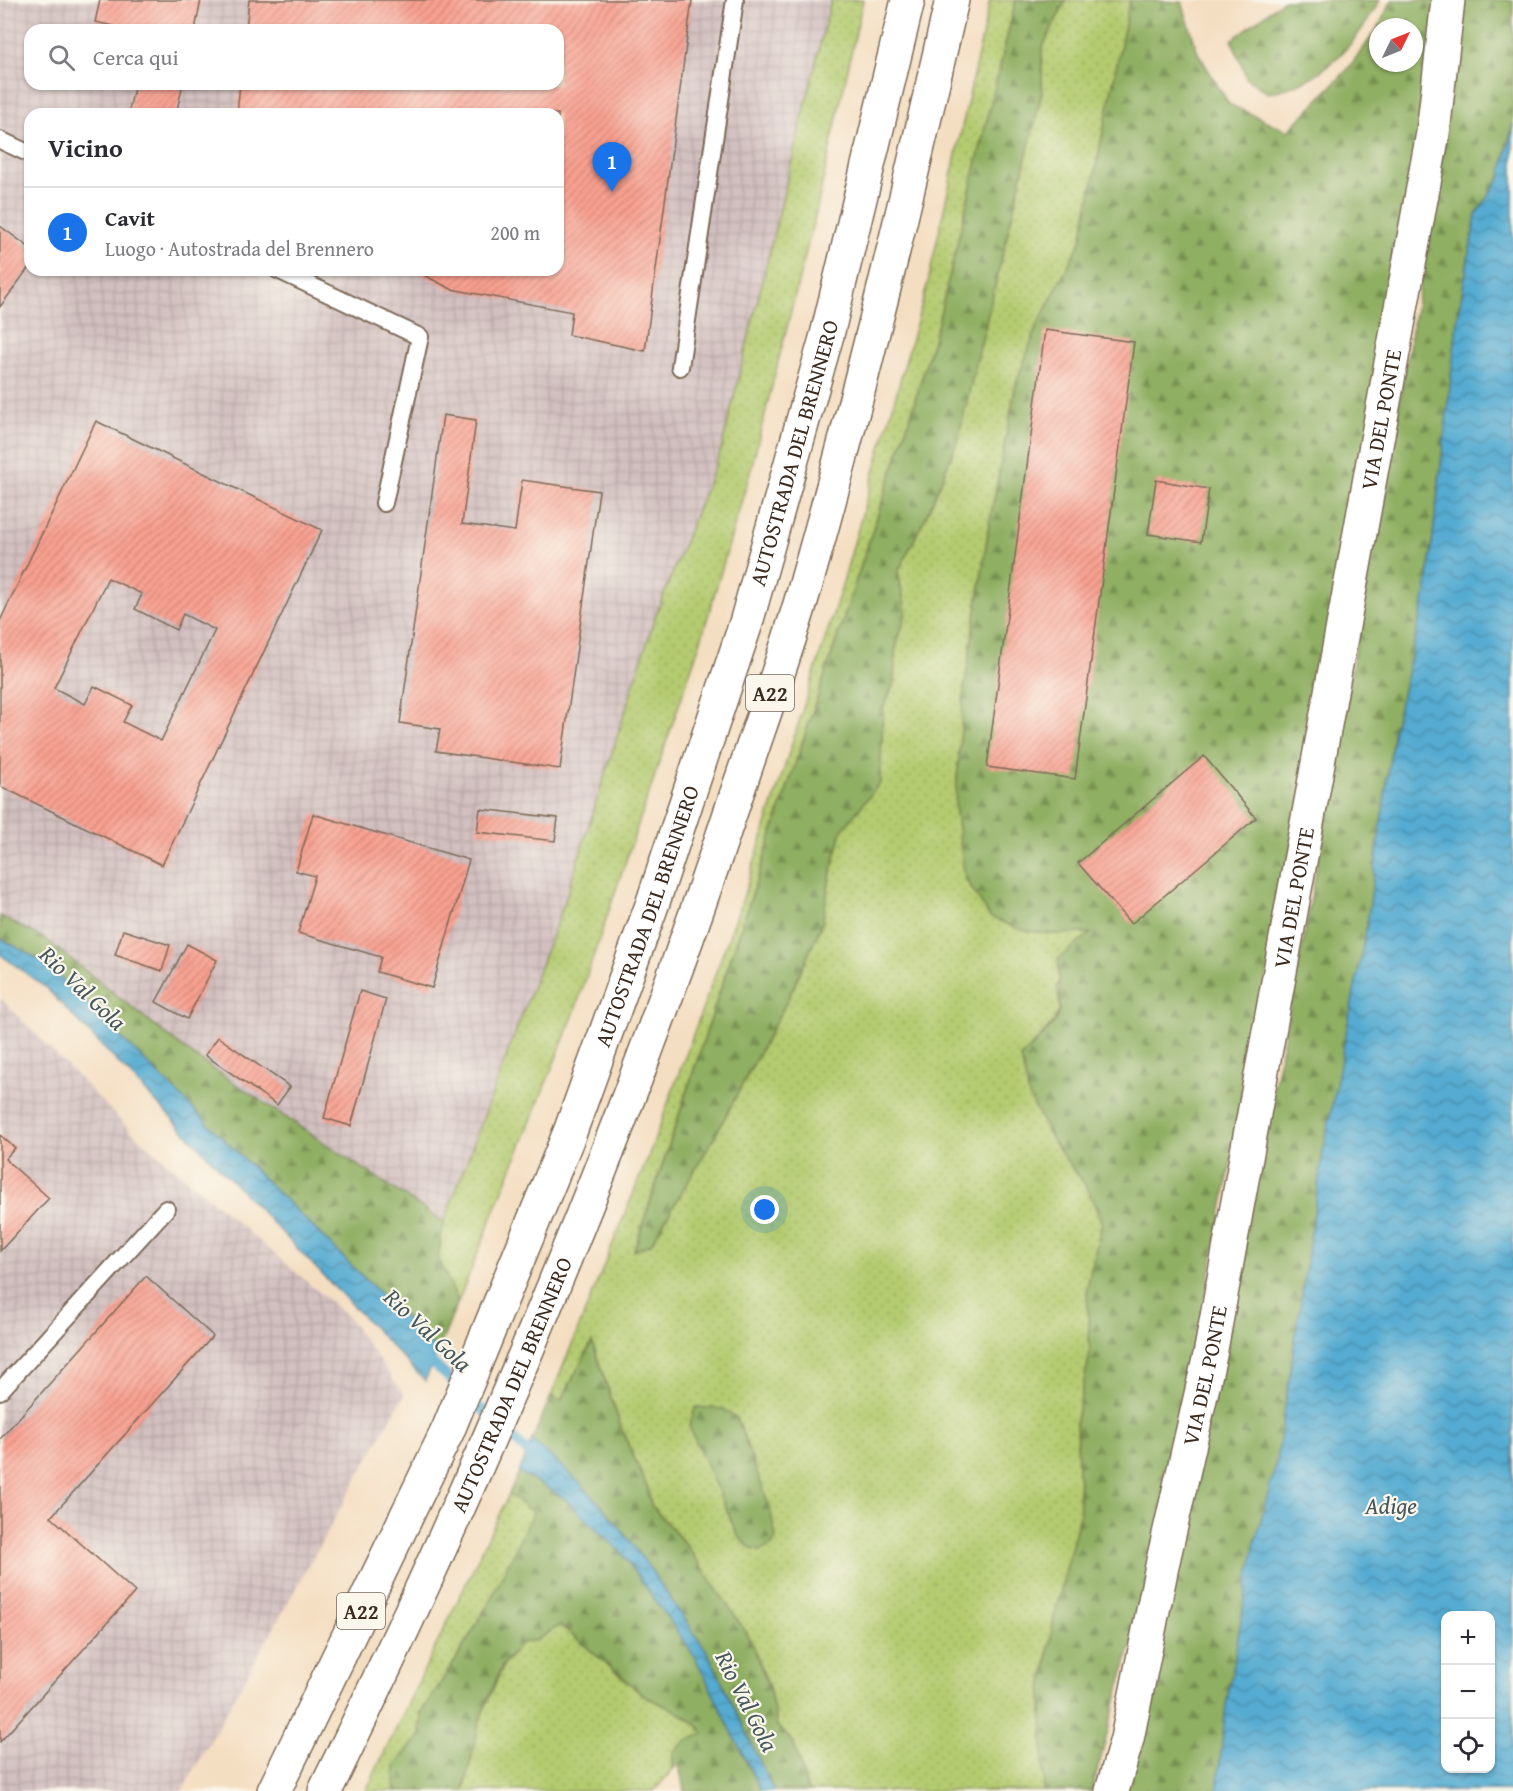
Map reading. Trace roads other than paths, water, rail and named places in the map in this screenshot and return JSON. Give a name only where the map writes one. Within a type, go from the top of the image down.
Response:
[{"type":"main road","name":"AUTOSTRADA DEL BRENNERO","points":[[274,1791],[448,1430],[574,1121],[652,905],[746,623],[827,335],[908,0]]},
{"type":"main road","name":"AUTOSTRADA DEL BRENNERO","points":[[325,1791],[385,1670],[480,1463],[593,1194],[692,927],[805,588],[877,318],[952,0]]},
{"type":"main road","name":"VIA DEL PONTE","points":[[1112,1791],[1127,1739],[1163,1561],[1210,1355],[1433,133],[1448,0]]},
{"type":"lane","points":[[680,367],[735,0]]},
{"type":"lane","points":[[0,140],[24,151]]},
{"type":"lane","points":[[291,276],[420,337],[384,503]]},
{"type":"lane","points":[[0,1391],[166,1209]]},
{"type":"water","name":"Adige","points":[[1513,124],[1513,1791],[1217,1791],[1226,1705],[1255,1542],[1277,1460],[1323,1152],[1367,925],[1394,729],[1427,588],[1458,316],[1476,215],[1501,176]]},
{"type":"water","points":[[0,938],[38,959],[59,976],[438,1351],[425,1381],[46,988],[0,954]]},
{"type":"water","points":[[532,1440],[580,1483],[614,1520],[646,1563],[708,1653],[774,1791],[761,1791],[695,1657],[621,1552],[563,1497],[519,1472]]},
{"type":"waterway","name":"Rio Val Gola","points":[[422,1353],[538,1462]]},
{"type":"place","name":"Cavit","points":[[612,192]]}]
